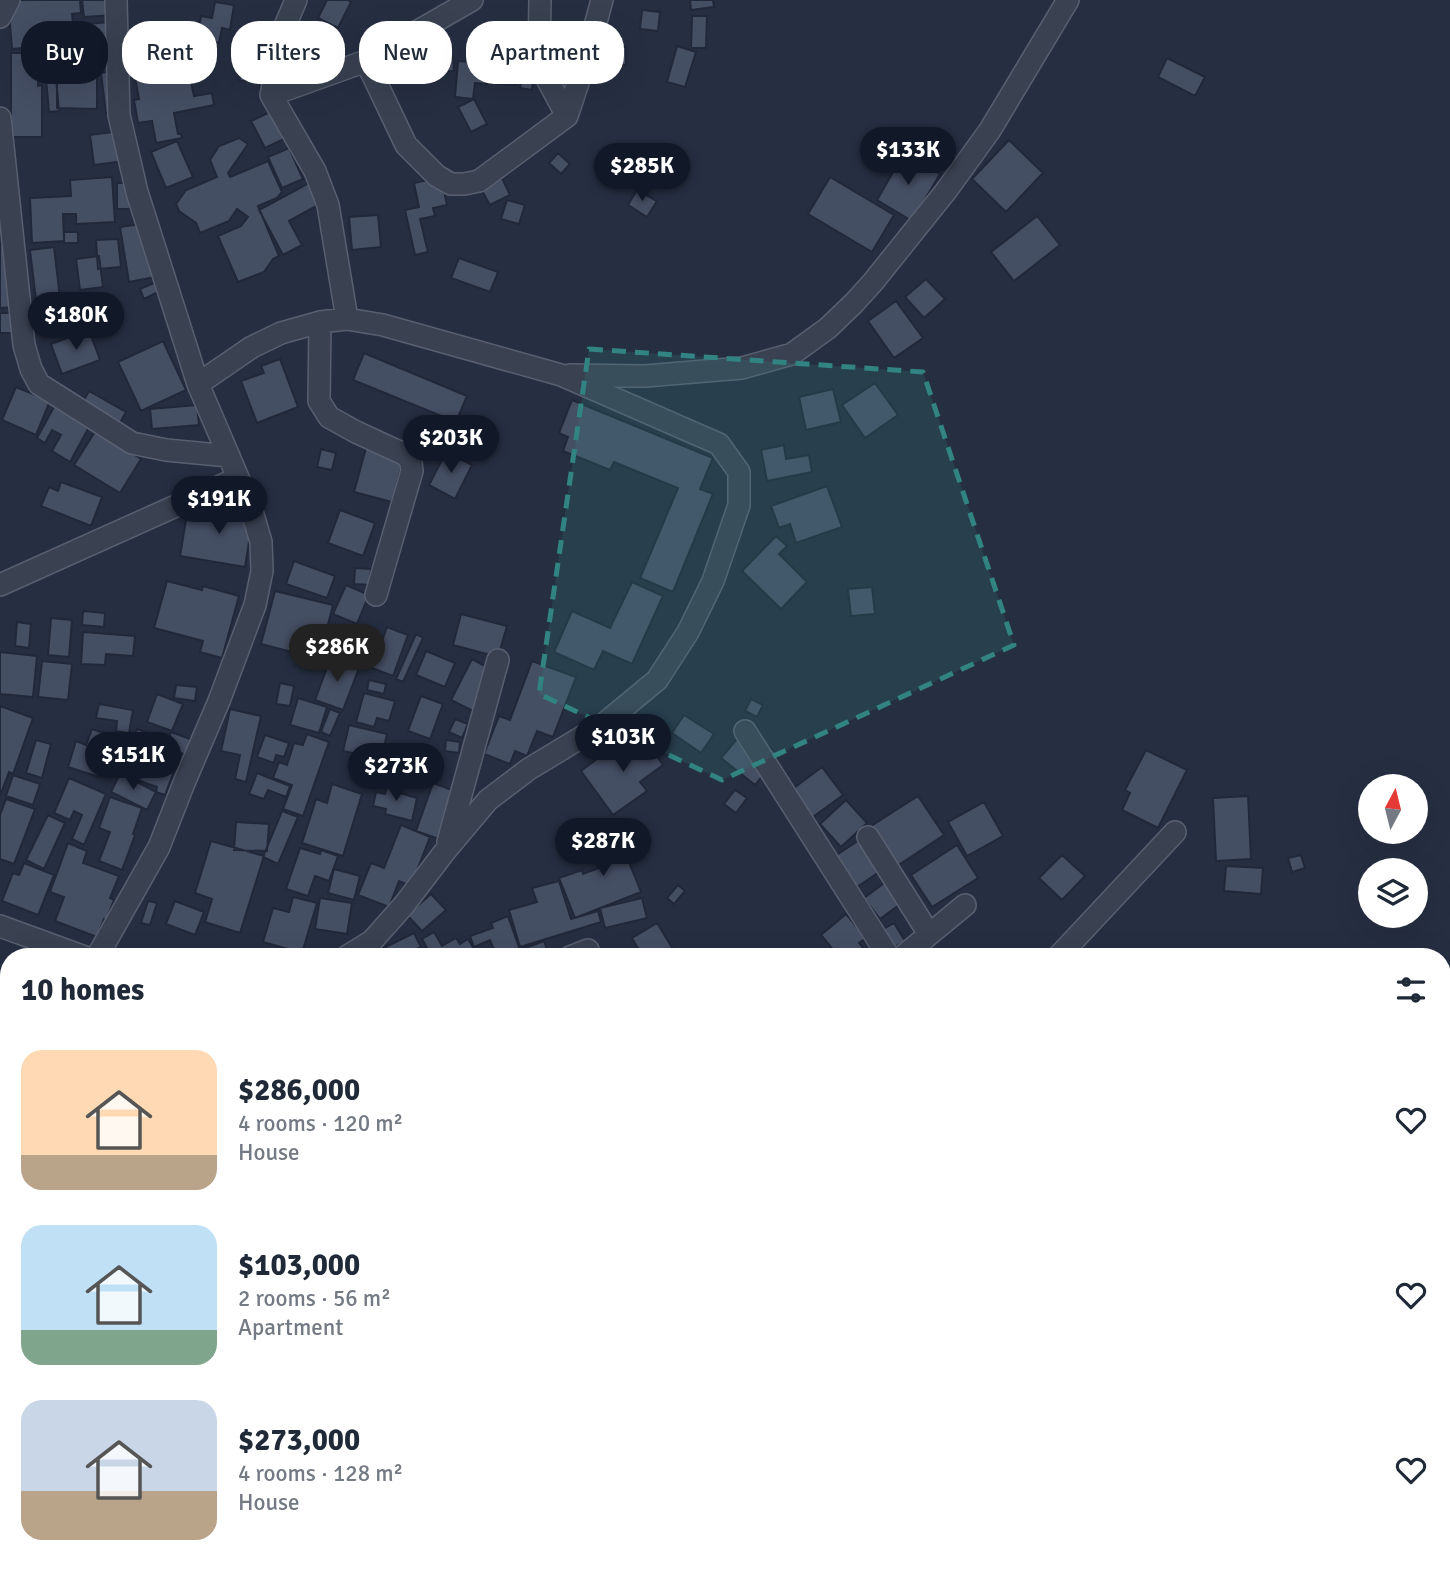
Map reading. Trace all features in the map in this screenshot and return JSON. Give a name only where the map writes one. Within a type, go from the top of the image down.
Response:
[{"type":"street","points":[[0,17],[9,0]]},
{"type":"street","points":[[102,948],[159,846],[255,605],[262,571],[261,542],[251,508],[198,384],[137,192],[119,115],[116,0]]},
{"type":"street","points":[[296,0],[285,26],[271,95],[315,171],[328,205],[347,319]]},
{"type":"street","points":[[436,21],[472,0]]},
{"type":"street","points":[[540,0],[539,54],[544,73],[567,116]]},
{"type":"street","points":[[377,84],[406,145],[437,176],[452,184],[479,181],[567,116],[602,0]]},
{"type":"street","points":[[561,375],[645,376],[742,368],[792,354],[828,328],[873,282],[946,191],[990,130],[1068,0]]},
{"type":"street","points":[[271,95],[359,64]]},
{"type":"street","points":[[0,118],[23,345],[39,384],[132,443],[166,450],[229,456]]},
{"type":"street","points":[[198,384],[252,347],[281,333],[320,322],[347,319],[383,325],[561,375],[719,444],[739,472],[739,505],[713,582],[688,632],[657,680],[605,723],[529,769],[488,800],[404,905],[372,941],[361,948]]},
{"type":"street","points":[[320,322],[318,401],[329,417],[406,455],[411,462],[412,471],[376,595]]},
{"type":"street","points":[[0,585],[238,478]]},
{"type":"street","points":[[446,850],[498,660]]},
{"type":"street","points":[[745,731],[883,948]]},
{"type":"street","points":[[1066,948],[1175,832]]},
{"type":"street","points":[[868,838],[929,934]]},
{"type":"street","points":[[913,948],[965,905]]},
{"type":"street","points":[[0,926],[60,948]]},
{"type":"highlighted area","points":[[589,349],[923,372],[1014,645],[722,780],[539,694]]},
{"type":"building","points":[[80,0],[81,13],[72,14],[73,21],[21,21],[21,48],[12,49],[8,1]]},
{"type":"building","points":[[82,0],[113,0],[114,15],[84,17]]},
{"type":"building","points":[[327,0],[351,2],[342,21],[324,21],[318,18]]},
{"type":"building","points":[[690,0],[713,0],[714,7],[691,10]]},
{"type":"building","points":[[215,2],[234,5],[230,30],[222,28],[219,43],[217,21],[200,21],[201,16],[212,18]]},
{"type":"building","points":[[642,10],[660,12],[658,31],[640,29]]},
{"type":"building","points":[[692,16],[707,16],[706,48],[691,48]]},
{"type":"building","points":[[120,21],[122,37],[108,38],[108,22]]},
{"type":"building","points":[[677,46],[696,52],[685,87],[667,82]]},
{"type":"building","points":[[624,47],[626,47],[624,65]]},
{"type":"building","points":[[11,53],[21,53],[21,84],[42,85],[42,137],[11,137]]},
{"type":"building","points":[[1167,58],[1205,77],[1195,96],[1158,77]]},
{"type":"building","points":[[458,61],[466,62],[466,84],[475,84],[473,99],[455,97]]},
{"type":"building","points":[[116,71],[121,112],[106,114],[102,84],[108,84],[108,72]]},
{"type":"building","points":[[46,84],[57,84],[59,111],[49,112]]},
{"type":"building","points":[[57,84],[97,84],[97,109],[57,108]]},
{"type":"building","points":[[136,84],[191,84],[194,96],[212,93],[214,105],[174,113],[178,134],[181,134],[182,138],[156,143],[152,121],[138,123],[134,100],[139,99]]},
{"type":"building","points":[[521,84],[533,84],[532,90],[520,88]]},
{"type":"building","points":[[474,99],[487,124],[471,132],[458,107]]},
{"type":"building","points":[[272,111],[286,138],[265,148],[251,121]]},
{"type":"building","points":[[120,131],[124,161],[94,165],[90,135]]},
{"type":"building","points":[[239,138],[248,144],[228,173],[230,177],[268,161],[282,192],[277,198],[258,206],[279,256],[273,259],[264,272],[238,282],[218,236],[241,226],[248,217],[237,209],[229,221],[200,233],[196,223],[179,211],[176,204],[186,190],[217,177],[210,160],[219,146]]},
{"type":"building","points":[[1009,140],[1043,173],[1006,212],[972,179]]},
{"type":"building","points":[[177,141],[193,177],[166,188],[151,152]]},
{"type":"building","points":[[289,148],[303,179],[282,188],[268,157]]},
{"type":"building","points":[[558,153],[570,164],[561,174],[549,163]]},
{"type":"building","points":[[904,153],[940,174],[912,221],[877,200]]},
{"type":"building","points":[[112,177],[115,222],[76,224],[76,214],[63,214],[64,241],[32,243],[30,198],[71,196],[70,180]]},
{"type":"building","points":[[441,177],[447,205],[433,208],[435,216],[420,219],[428,252],[415,255],[405,210],[419,207],[414,183]]},
{"type":"building","points":[[830,177],[894,215],[872,252],[808,214]]},
{"type":"building","points":[[502,178],[510,195],[490,205],[481,189]]},
{"type":"building","points":[[117,183],[131,183],[130,209],[117,209]]},
{"type":"building","points":[[309,183],[320,204],[289,221],[302,245],[283,255],[259,210]]},
{"type":"building","points":[[637,190],[657,201],[647,217],[628,205]]},
{"type":"building","points":[[507,200],[525,205],[519,224],[501,219]]},
{"type":"building","points":[[378,215],[381,247],[352,250],[349,217]]},
{"type":"building","points":[[1037,216],[1060,245],[1014,281],[991,252]]},
{"type":"building","points":[[142,224],[155,277],[129,282],[120,227]]},
{"type":"building","points":[[64,232],[78,232],[78,243],[64,243]]},
{"type":"building","points":[[118,239],[121,267],[98,269],[96,240]]},
{"type":"building","points":[[14,244],[19,307],[0,308],[0,245]]},
{"type":"building","points":[[54,247],[60,298],[36,300],[30,250]]},
{"type":"building","points":[[99,256],[103,287],[80,290],[76,259]]},
{"type":"building","points":[[459,258],[498,272],[490,292],[451,278]]},
{"type":"building","points":[[926,279],[945,299],[924,318],[905,297]]},
{"type":"building","points":[[156,282],[160,291],[144,299],[140,289]]},
{"type":"building","points":[[896,301],[923,338],[894,358],[868,321]]},
{"type":"building","points":[[79,304],[86,325],[42,338],[36,316]]},
{"type":"building","points":[[0,313],[21,313],[21,333],[0,333]]},
{"type":"building","points":[[89,330],[100,360],[62,374],[51,344]]},
{"type":"building","points":[[163,341],[186,390],[141,411],[118,362]]},
{"type":"building","points":[[364,353],[467,396],[456,422],[353,380]]},
{"type":"building","points":[[280,359],[298,407],[257,423],[241,381],[264,373],[261,366]]},
{"type":"building","points":[[875,383],[898,415],[865,438],[842,405]]},
{"type":"building","points":[[16,387],[50,401],[36,435],[2,420]]},
{"type":"building","points":[[833,389],[841,422],[806,430],[799,397]]},
{"type":"building","points":[[89,391],[126,412],[116,430],[94,418],[70,462],[52,451],[61,435],[52,430],[45,443],[37,438],[61,394],[81,405]]},
{"type":"building","points":[[572,400],[713,458],[700,489],[713,494],[673,592],[640,578],[678,488],[614,462],[610,470],[563,451],[568,437],[559,433]]},
{"type":"building","points":[[197,405],[199,425],[152,429],[150,409]]},
{"type":"building","points":[[96,430],[141,459],[120,493],[74,465]]},
{"type":"building","points":[[369,437],[407,446],[392,502],[354,492]]},
{"type":"building","points":[[784,445],[786,459],[809,455],[812,472],[767,481],[761,450]]},
{"type":"building","points":[[321,449],[336,453],[332,470],[317,467]]},
{"type":"building","points":[[446,452],[472,465],[455,499],[429,485]]},
{"type":"building","points":[[61,482],[102,497],[91,526],[41,506],[49,487],[58,491]]},
{"type":"building","points":[[827,486],[842,527],[796,543],[790,524],[779,528],[771,506]]},
{"type":"building","points":[[213,503],[254,510],[245,567],[180,556],[187,514],[210,518]]},
{"type":"building","points":[[340,510],[375,523],[363,556],[328,543]]},
{"type":"building","points":[[776,536],[787,546],[779,554],[807,582],[781,609],[742,571]]},
{"type":"building","points":[[294,561],[335,576],[327,598],[286,584]]},
{"type":"building","points":[[355,568],[371,569],[370,585],[354,584]]},
{"type":"building","points":[[167,581],[202,590],[203,586],[239,596],[222,658],[200,652],[203,641],[154,628]]},
{"type":"building","points":[[632,582],[663,596],[632,664],[603,651],[594,670],[554,652],[572,611],[610,628]]},
{"type":"building","points":[[346,585],[369,595],[357,624],[333,614]]},
{"type":"building","points":[[872,587],[875,614],[851,616],[848,589]]},
{"type":"building","points":[[275,591],[333,605],[319,659],[261,644]]},
{"type":"building","points":[[83,611],[105,613],[104,627],[82,625]]},
{"type":"building","points":[[461,614],[507,626],[498,657],[453,645]]},
{"type":"building","points":[[51,618],[72,620],[69,657],[48,655]]},
{"type":"building","points":[[17,622],[31,624],[29,648],[15,646]]},
{"type":"building","points":[[387,627],[408,635],[393,676],[372,668]]},
{"type":"building","points":[[83,632],[135,636],[133,656],[106,654],[105,665],[81,664]]},
{"type":"building","points":[[416,634],[423,638],[403,682],[396,679]]},
{"type":"building","points":[[426,651],[455,663],[445,687],[416,675]]},
{"type":"building","points":[[0,652],[37,656],[33,697],[0,694]]},
{"type":"building","points":[[331,657],[359,668],[343,710],[315,700]]},
{"type":"building","points":[[472,659],[496,672],[475,712],[451,700]]},
{"type":"building","points":[[42,661],[72,664],[68,700],[38,697]]},
{"type":"building","points":[[532,661],[576,677],[553,737],[537,731],[527,756],[515,751],[510,764],[484,754],[499,716],[510,720]]},
{"type":"building","points":[[369,680],[386,684],[384,694],[367,690]]},
{"type":"building","points":[[280,683],[294,686],[290,706],[276,704]]},
{"type":"building","points":[[176,685],[197,687],[195,701],[174,698]]},
{"type":"building","points":[[364,693],[395,701],[389,721],[377,718],[374,727],[356,722]]},
{"type":"building","points":[[157,694],[183,704],[172,731],[147,722]]},
{"type":"building","points":[[421,696],[443,704],[430,739],[408,731]]},
{"type":"building","points":[[298,698],[327,707],[319,733],[290,725]]},
{"type":"building","points":[[751,699],[763,705],[757,717],[745,711]]},
{"type":"building","points":[[99,704],[133,710],[129,733],[116,731],[117,721],[96,718]]},
{"type":"building","points":[[0,706],[33,718],[13,774],[9,772],[0,796]]},
{"type":"building","points":[[230,709],[261,716],[246,782],[235,779],[240,755],[221,751]]},
{"type":"building","points":[[330,709],[340,713],[330,736],[321,732]]},
{"type":"building","points":[[684,715],[714,734],[701,753],[672,733]]},
{"type":"building","points":[[455,719],[468,724],[462,738],[449,732]]},
{"type":"building","points":[[349,725],[387,734],[382,756],[362,751],[362,755],[343,751]]},
{"type":"building","points":[[746,728],[779,755],[755,785],[721,758]]},
{"type":"building","points":[[92,729],[113,736],[99,777],[68,767],[76,741],[86,745]]},
{"type":"building","points":[[137,729],[168,740],[171,732],[198,742],[193,757],[181,753],[165,795],[156,792],[157,787],[120,774]]},
{"type":"building","points":[[307,734],[329,742],[303,816],[283,809],[292,785],[273,778],[279,762],[287,765],[294,743],[303,745]]},
{"type":"building","points":[[265,735],[289,743],[284,757],[276,755],[274,763],[257,757]]},
{"type":"building","points":[[642,735],[663,765],[640,782],[647,791],[613,815],[581,771],[606,752],[610,758]]},
{"type":"building","points":[[120,738],[126,741],[117,760],[112,758]]},
{"type":"building","points":[[36,740],[51,744],[42,778],[26,773]]},
{"type":"building","points":[[446,740],[460,742],[459,753],[445,751]]},
{"type":"building","points":[[1146,750],[1187,770],[1158,828],[1122,810],[1130,793],[1125,790]]},
{"type":"building","points":[[822,767],[843,795],[810,819],[790,791]]},
{"type":"building","points":[[120,773],[156,792],[147,810],[111,792]]},
{"type":"building","points":[[257,773],[290,786],[286,797],[268,790],[264,799],[249,794]]},
{"type":"building","points":[[13,775],[40,784],[33,805],[6,796]]},
{"type":"building","points":[[69,778],[106,794],[84,845],[72,839],[82,815],[74,811],[70,820],[54,813]]},
{"type":"building","points":[[388,783],[402,786],[400,793],[417,798],[412,821],[385,814],[386,809],[373,806],[376,792],[385,794]]},
{"type":"building","points":[[433,783],[455,791],[439,839],[416,831]]},
{"type":"building","points":[[332,784],[362,794],[343,856],[302,843],[316,799],[327,803]]},
{"type":"building","points":[[735,790],[747,798],[736,813],[724,804]]},
{"type":"building","points":[[918,796],[944,835],[894,868],[868,828]]},
{"type":"building","points":[[1248,796],[1251,859],[1216,861],[1213,798]]},
{"type":"building","points":[[110,797],[142,808],[122,870],[99,861],[110,832],[99,828]]},
{"type":"building","points":[[6,799],[35,809],[14,864],[0,859],[0,815]]},
{"type":"building","points":[[846,800],[867,823],[841,847],[820,824]]},
{"type":"building","points":[[984,802],[1003,836],[967,856],[948,822]]},
{"type":"building","points":[[282,811],[298,817],[278,864],[263,857]]},
{"type":"building","points":[[48,815],[65,823],[44,869],[26,860]]},
{"type":"building","points":[[236,822],[269,824],[267,851],[234,850]]},
{"type":"building","points":[[401,825],[430,837],[411,886],[399,881],[389,907],[358,895],[371,863],[384,868]]},
{"type":"building","points":[[624,828],[634,854],[627,857],[641,892],[575,918],[559,878],[582,870],[583,874],[607,865],[597,839]]},
{"type":"building","points":[[867,835],[888,866],[854,889],[835,856]]},
{"type":"building","points":[[211,841],[264,856],[240,933],[205,922],[212,899],[195,893]]},
{"type":"building","points":[[68,843],[87,851],[83,863],[119,876],[110,898],[114,900],[97,937],[55,921],[64,897],[50,892]]},
{"type":"building","points":[[957,845],[978,878],[932,907],[911,875]]},
{"type":"building","points":[[300,848],[320,854],[321,850],[338,856],[329,881],[315,876],[308,896],[286,889]]},
{"type":"building","points":[[1062,855],[1085,876],[1062,900],[1039,878]]},
{"type":"building","points":[[1301,855],[1305,868],[1292,872],[1288,858]]},
{"type":"building","points":[[24,863],[54,875],[38,915],[2,901],[13,873],[19,875]]},
{"type":"building","points":[[1226,866],[1263,868],[1261,894],[1224,891]]},
{"type":"building","points":[[334,869],[360,876],[354,900],[328,893]]},
{"type":"building","points":[[891,878],[907,899],[880,919],[864,898]]},
{"type":"building","points":[[559,881],[571,919],[598,911],[601,922],[520,947],[509,910],[537,902],[532,888]]},
{"type":"building","points":[[678,885],[685,891],[674,904],[667,898]]},
{"type":"building","points":[[431,894],[446,910],[422,931],[407,915]]},
{"type":"building","points":[[293,897],[317,903],[304,948],[284,948],[263,942],[273,908],[289,912]]},
{"type":"building","points":[[320,898],[352,903],[347,934],[315,929]]},
{"type":"building","points":[[642,898],[647,918],[605,928],[600,908]]},
{"type":"building","points":[[148,901],[157,903],[150,925],[141,923]]},
{"type":"building","points":[[175,901],[204,912],[195,935],[166,924]]},
{"type":"building","points":[[846,914],[866,938],[859,943],[863,948],[832,948],[821,935]]},
{"type":"building","points":[[508,916],[519,948],[493,948],[490,940],[474,947],[470,936],[493,928],[491,923]]},
{"type":"building","points":[[657,923],[672,948],[638,948],[632,938]]},
{"type":"building","points":[[894,923],[905,941],[891,948],[880,931]]},
{"type":"building","points":[[434,932],[442,946],[456,938],[460,944],[468,939],[474,948],[427,948],[422,939]]},
{"type":"building","points":[[414,933],[421,947],[419,948],[383,948]]},
{"type":"building","points":[[544,941],[547,948],[525,948]]}]
